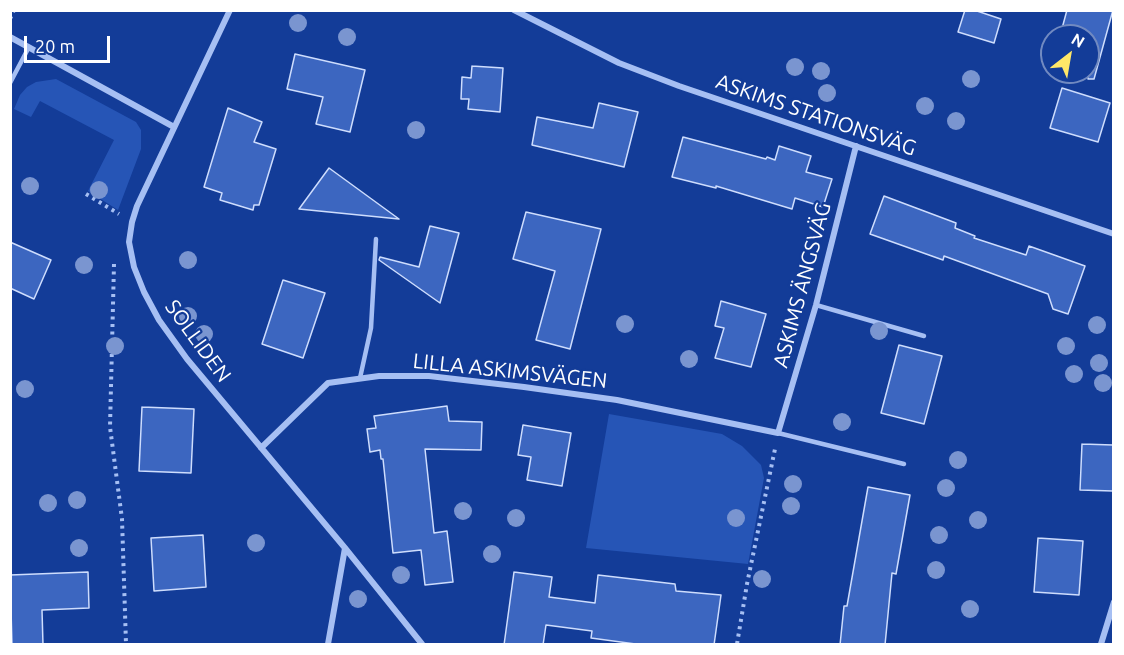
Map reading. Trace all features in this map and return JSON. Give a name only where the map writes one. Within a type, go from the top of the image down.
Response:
[{"type":"street","name":"SOLLIDEN","points":[[230,10],[137,206],[129,242],[134,267],[159,320],[187,359],[345,548],[422,645]]},
{"type":"street","name":"ASKIMS STATIONSVÄG","points":[[514,10],[619,63],[679,86],[1113,234]]},
{"type":"street","points":[[10,37],[174,127]]},
{"type":"street","name":"ASKIMS ÄNGSVÄG","points":[[778,433],[816,304],[856,146]]},
{"type":"street","name":"LILLA ASKIMSVÄGEN","points":[[261,448],[328,383],[360,378],[429,376],[524,387],[617,400],[778,433]]},
{"type":"street","points":[[328,645],[345,548]]},
{"type":"street","points":[[1101,645],[1113,602]]},
{"type":"lane","points":[[10,83],[29,47]]},
{"type":"lane","points":[[360,378],[370,328],[376,239]]},
{"type":"lane","points":[[816,304],[924,336]]},
{"type":"lane","points":[[778,433],[904,464]]},
{"type":"path","points":[[10,19],[14,10]]},
{"type":"path","points":[[86,194],[132,222]]},
{"type":"path","points":[[115,260],[110,427],[122,519],[126,645]]},
{"type":"path","points":[[737,645],[778,433]]},
{"type":"shaded area","points":[[56,79],[136,122],[141,130],[141,149],[118,210],[88,191],[114,140],[40,101],[31,117],[14,109],[20,95],[27,87],[36,82]]},
{"type":"shaded area","points":[[609,414],[722,434],[742,446],[761,465],[764,478],[748,564],[586,548]]},
{"type":"building","points":[[965,10],[974,10],[1001,19],[994,43],[958,32]]},
{"type":"building","points":[[1067,10],[1113,10],[1100,57],[1100,24],[1063,24]]},
{"type":"building","points":[[295,54],[365,70],[350,132],[316,124],[323,97],[287,89]]},
{"type":"building","points":[[472,66],[503,68],[500,112],[468,109],[469,99],[461,99],[462,77],[471,78]]},
{"type":"building","points":[[1062,88],[1110,103],[1098,142],[1050,128]]},
{"type":"building","points":[[599,103],[638,112],[624,167],[532,145],[537,117],[593,128]]},
{"type":"building","points":[[228,108],[262,122],[254,142],[276,149],[259,205],[254,205],[253,210],[220,200],[222,193],[204,187]]},
{"type":"building","points":[[683,137],[766,159],[767,157],[775,160],[779,146],[811,156],[806,172],[832,179],[823,207],[795,198],[792,209],[716,186],[716,188],[672,177]]},
{"type":"building","points":[[329,168],[399,219],[299,209]]},
{"type":"building","points":[[884,196],[956,223],[955,228],[975,236],[974,238],[1026,255],[1029,246],[1085,266],[1068,314],[1053,309],[1048,294],[944,256],[943,260],[870,234]]},
{"type":"building","points":[[526,212],[601,229],[570,349],[536,340],[555,271],[513,259]]},
{"type":"building","points":[[430,226],[459,233],[440,303],[379,260],[380,257],[419,267]]},
{"type":"building","points":[[10,242],[51,260],[34,299],[10,288]]},
{"type":"building","points":[[283,280],[325,293],[303,358],[262,344]]},
{"type":"building","points":[[721,301],[766,314],[751,367],[715,358],[724,328],[715,326]]},
{"type":"building","points":[[899,345],[942,356],[924,424],[881,413]]},
{"type":"building","points":[[447,406],[449,421],[482,422],[481,450],[425,449],[434,533],[447,531],[453,582],[425,585],[421,550],[393,553],[383,459],[381,459],[380,450],[370,452],[367,429],[376,428],[374,416]]},
{"type":"building","points":[[142,407],[194,409],[191,473],[139,471]]},
{"type":"building","points":[[523,425],[571,433],[562,486],[527,480],[531,457],[518,455]]},
{"type":"building","points":[[1082,444],[1113,445],[1113,491],[1080,490]]},
{"type":"building","points":[[868,487],[910,495],[896,574],[892,573],[885,645],[840,645],[844,606],[847,606]]},
{"type":"building","points":[[203,535],[206,587],[154,591],[151,538]]},
{"type":"building","points":[[1038,538],[1083,541],[1079,595],[1034,592]]},
{"type":"building","points":[[88,572],[89,608],[42,610],[43,645],[12,645],[10,575]]},
{"type":"building","points":[[514,572],[552,577],[549,597],[595,603],[598,575],[675,584],[676,591],[721,595],[714,645],[643,645],[591,638],[592,631],[546,625],[543,645],[504,645]]}]
